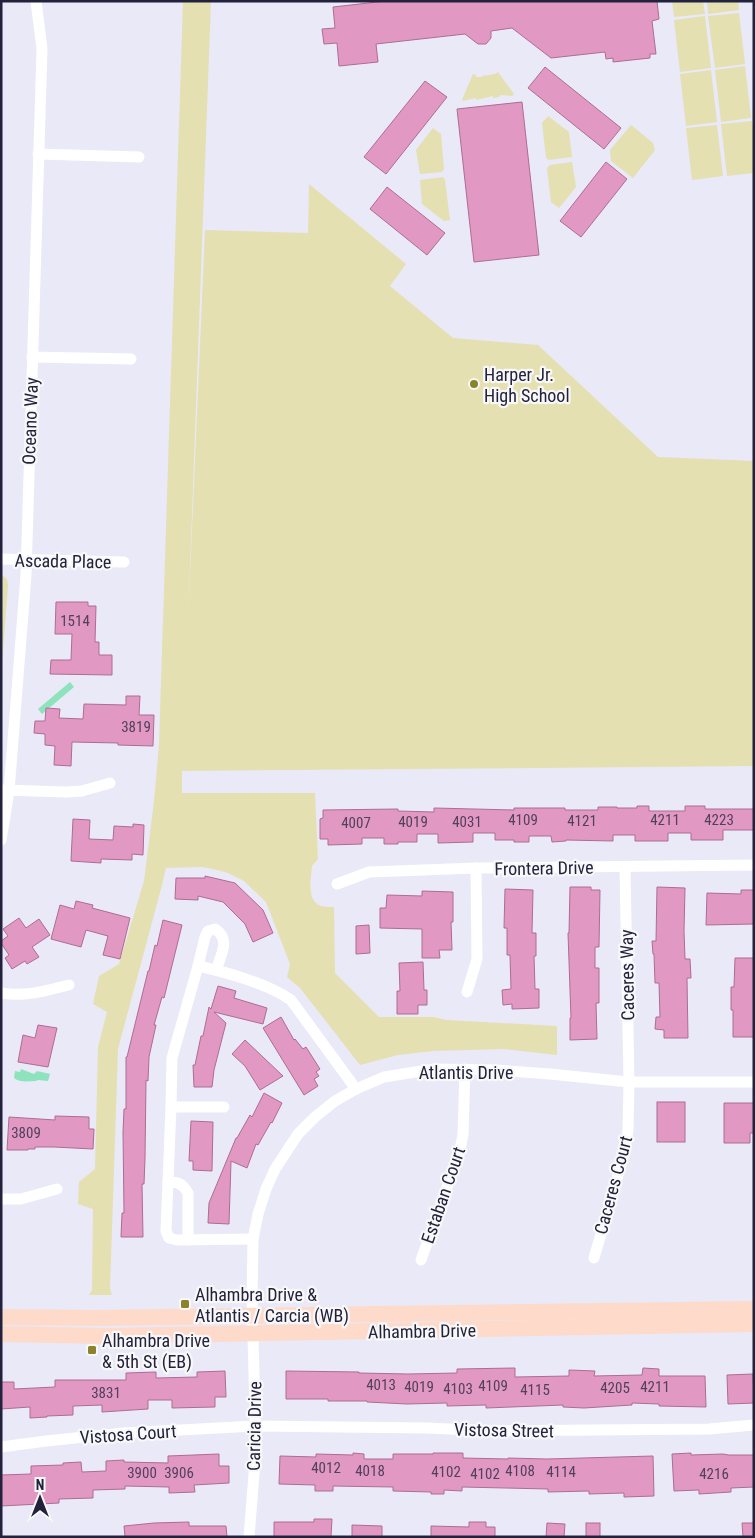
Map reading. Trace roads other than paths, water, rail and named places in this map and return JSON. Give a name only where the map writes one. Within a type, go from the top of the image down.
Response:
[{"type":"main road","name":"Alhambra Drive","points":[[1,1317],[96,1318],[754,1309]]},
{"type":"main road","name":"Alhambra Drive","points":[[1,1334],[106,1336],[754,1324]]},
{"type":"street","name":"Oceano Way","points":[[1,840],[26,560],[42,50],[36,1]]},
{"type":"street","points":[[38,154],[139,157]]},
{"type":"street","points":[[32,357],[131,359]]},
{"type":"street","name":"Ascada Place","points":[[1,559],[124,562]]},
{"type":"street","points":[[5,791],[82,791],[110,783]]},
{"type":"street","name":"Frontera Drive","points":[[337,884],[369,872],[476,868],[754,865]]},
{"type":"street","name":"Caceres Way","points":[[625,867],[629,1082]]},
{"type":"street","points":[[466,992],[477,960],[476,868]]},
{"type":"street","points":[[216,970],[224,944],[224,937],[215,929],[208,931],[205,937],[172,1058],[166,1231],[169,1238],[177,1240],[252,1239]]},
{"type":"street","points":[[198,966],[279,991],[291,1000],[356,1089]]},
{"type":"street","points":[[1,993],[32,995],[69,984]]},
{"type":"street","name":"Atlantis Drive","points":[[252,1315],[252,1239],[258,1214],[274,1169],[298,1134],[314,1117],[335,1101],[356,1089],[384,1077],[434,1069],[550,1074],[629,1082],[754,1082]]},
{"type":"street","name":"Estaban Court","points":[[421,1260],[459,1154],[463,1135],[465,1069]]},
{"type":"street","name":"Caceres Court","points":[[594,1258],[623,1158],[628,1130],[629,1082]]},
{"type":"street","points":[[171,1107],[224,1107]]},
{"type":"street","points":[[168,1182],[179,1182],[188,1193],[188,1240]]},
{"type":"street","points":[[1,1199],[21,1199],[57,1189]]},
{"type":"street","name":"Caricia Drive","points":[[249,1537],[256,1449],[252,1315]]},
{"type":"street","name":"Vistosa Street","points":[[255,1426],[503,1431],[709,1429],[754,1425]]},
{"type":"street","name":"Vistosa Court","points":[[1,1447],[46,1440],[124,1433],[255,1426]]},
{"type":"place","name":"Harper Jr. High School","points":[[474,384]]},
{"type":"place","name":"Alhambra Drive & Atlantis / Carcia (WB)","points":[[185,1304]]},
{"type":"place","name":"Alhambra Drive & 5th St (EB)","points":[[92,1350]]}]
